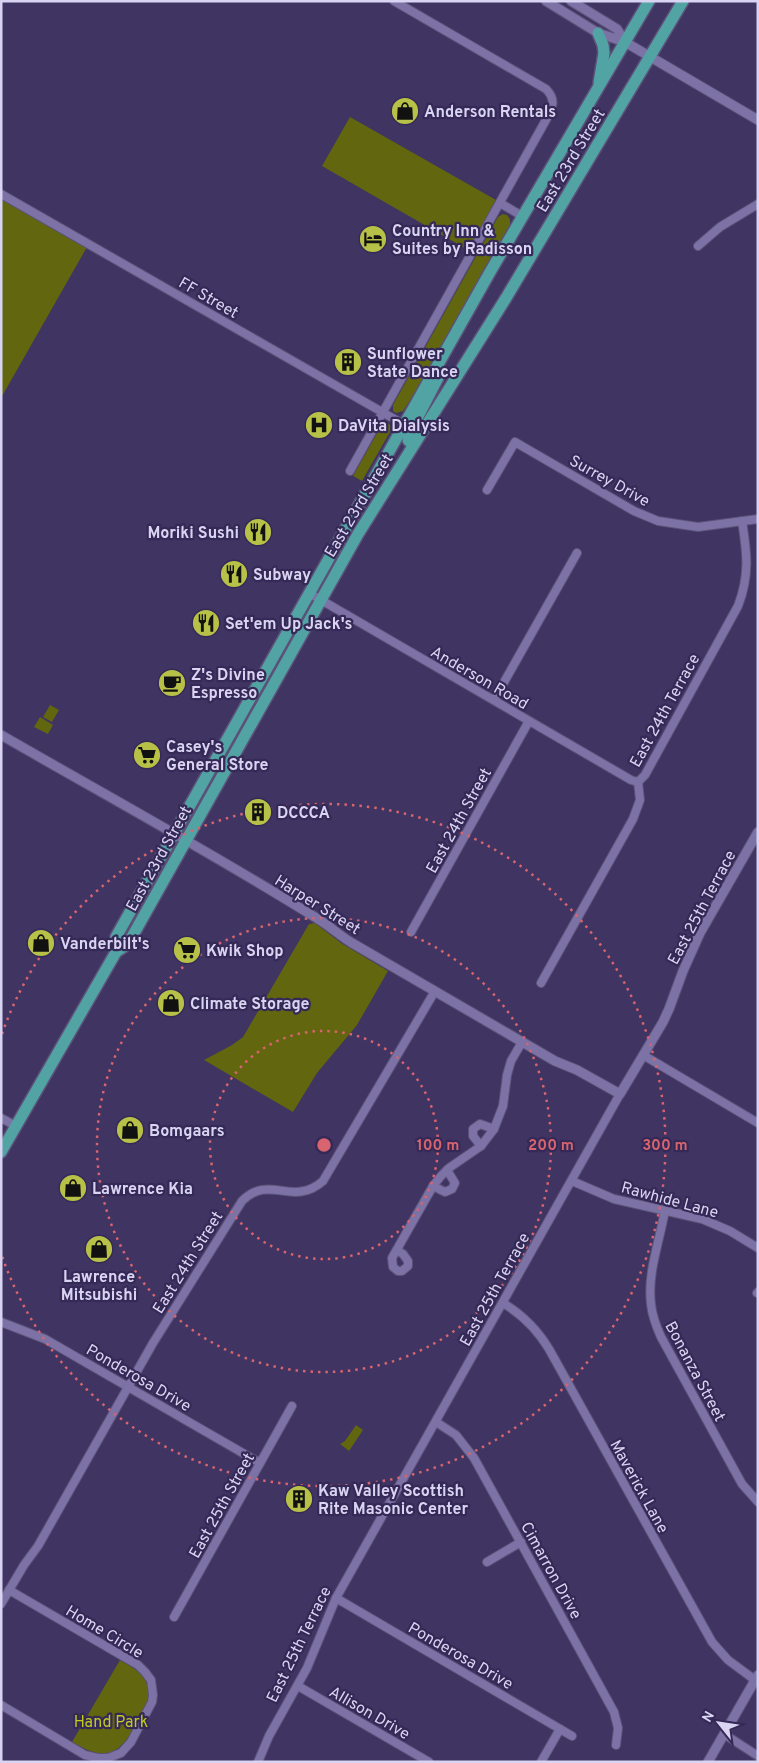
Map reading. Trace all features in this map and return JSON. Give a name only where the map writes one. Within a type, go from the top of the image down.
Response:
[{"type":"main road","name":"East 23rd Street","points":[[116,952],[116,937],[403,424],[522,216],[649,1]]},
{"type":"main road","name":"East 23rd Street","points":[[1,1152],[116,952],[128,944],[368,518],[511,291],[683,1]]},
{"type":"main road","points":[[598,33],[604,53],[598,87]]},
{"type":"main road","points":[[413,445],[408,440],[408,434],[456,344],[461,322]]},
{"type":"street","points":[[350,471],[552,110],[552,98],[546,89],[394,1]]},
{"type":"street","points":[[546,1],[598,33],[625,42],[758,120]]},
{"type":"street","points":[[571,1],[617,28],[625,42]]},
{"type":"street","name":"FF Street","points":[[1,194],[403,424]]},
{"type":"street","points":[[500,203],[522,216]]},
{"type":"street","points":[[698,246],[720,227],[758,204]]},
{"type":"street","name":"Surrey Drive","points":[[487,490],[515,442],[634,511],[658,521],[698,526],[758,519]]},
{"type":"street","name":"East 24th Terrace","points":[[541,983],[633,819],[640,800],[638,782],[645,775],[738,606],[746,580],[747,565],[742,521]]},
{"type":"street","points":[[494,700],[577,552]]},
{"type":"street","name":"Anderson Road","points":[[309,593],[631,780],[638,782]]},
{"type":"street","name":"East 24th Street","points":[[411,932],[529,721]]},
{"type":"street","name":"Harper Street","points":[[1,735],[315,917],[352,943],[434,991],[555,1061],[578,1070],[620,1094]]},
{"type":"street","name":"East 25th Terrace","points":[[258,1762],[269,1736],[298,1686],[336,1598],[669,1009],[700,933],[758,832]]},
{"type":"street","name":"East 24th Street","points":[[1,1604],[38,1546],[164,1326],[242,1201],[255,1191],[267,1189],[302,1193],[323,1181],[434,991]]},
{"type":"street","points":[[397,1250],[433,1186],[447,1170],[481,1146],[494,1129],[503,1106],[511,1061],[522,1042]]},
{"type":"street","points":[[643,1056],[758,1123]]},
{"type":"street","points":[[1,1118],[16,1126]]},
{"type":"street","points":[[481,1146],[473,1136],[473,1129],[480,1124],[494,1129]]},
{"type":"street","points":[[433,1186],[445,1192],[452,1189],[455,1183],[447,1170]]},
{"type":"street","name":"Rawhide Lane","points":[[572,1181],[614,1199],[687,1215],[717,1225],[758,1248]]},
{"type":"street","name":"Bonanza Street","points":[[665,1210],[651,1279],[650,1294],[653,1315],[661,1337],[742,1484],[758,1502]]},
{"type":"street","name":"Maverick Lane","points":[[503,1303],[536,1329],[549,1349],[712,1642],[728,1660],[756,1677]]},
{"type":"street","name":"Ponderosa Drive","points":[[1,1322],[46,1339],[260,1463]]},
{"type":"street","name":"East 25th Street","points":[[174,1617],[292,1406]]},
{"type":"street","name":"Cimarron Drive","points":[[436,1422],[456,1435],[465,1444],[521,1542],[614,1712],[618,1728],[616,1745]]},
{"type":"street","points":[[487,1562],[521,1542]]},
{"type":"street","name":"Home Circle","points":[[1,1705],[85,1754],[104,1758],[121,1753],[131,1742],[150,1708],[153,1695],[151,1680],[138,1665],[9,1590]]},
{"type":"street","name":"Ponderosa Drive","points":[[336,1598],[572,1736]]},
{"type":"street","points":[[708,1762],[756,1677]]},
{"type":"street","name":"Allison Drive","points":[[298,1686],[429,1762]]},
{"type":"street","points":[[541,1762],[560,1729]]},
{"type":"street","points":[[724,1734],[758,1756]]},
{"type":"green space","points":[[350,117],[496,200],[468,250],[322,166]]},
{"type":"green space","points":[[1,199],[87,247],[1,398]]},
{"type":"green space","points":[[503,214],[507,215],[510,219],[510,226],[423,381],[403,411],[396,413],[393,411],[393,405],[498,217]]},
{"type":"green space","points":[[388,423],[391,426],[390,432],[362,481],[353,476],[380,428],[383,424]]},
{"type":"green space","points":[[50,705],[59,710],[52,722],[43,717]]},
{"type":"green space","points":[[40,717],[53,725],[48,734],[34,727]]},
{"type":"green space","points":[[315,923],[341,943],[388,971],[357,1025],[317,1073],[293,1112],[204,1060],[243,1037],[309,924]]},
{"type":"green space","points":[[356,1425],[363,1430],[349,1451],[340,1444],[345,1441]]},
{"type":"green space","name":"Hand Park","points":[[120,1660],[137,1670],[145,1679],[148,1690],[148,1702],[138,1723],[127,1739],[115,1751],[104,1754],[85,1749],[72,1742]]},
{"type":"place","name":"Anderson Rentals","points":[[405,111]]},
{"type":"place","name":"Country Inn & Suites by Radisson","points":[[373,239]]},
{"type":"place","name":"Sunflower State Dance","points":[[348,362]]},
{"type":"place","name":"DaVita Dialysis","points":[[319,425]]},
{"type":"place","name":"Moriki Sushi","points":[[258,532]]},
{"type":"place","name":"Subway","points":[[234,574]]},
{"type":"place","name":"Set'em Up Jack's","points":[[206,623]]},
{"type":"place","name":"Z's Divine Espresso","points":[[172,683]]},
{"type":"place","name":"Casey's General Store","points":[[147,755]]},
{"type":"place","name":"DCCCA","points":[[258,812]]},
{"type":"place","name":"Vanderbilt's","points":[[41,943]]},
{"type":"place","name":"Kwik Shop","points":[[187,950]]},
{"type":"place","name":"Climate Storage","points":[[171,1003]]},
{"type":"place","name":"Bomgaars","points":[[130,1130]]},
{"type":"place","name":"Lawrence Kia","points":[[73,1188]]},
{"type":"place","name":"Lawrence Mitsubishi","points":[[99,1249]]},
{"type":"place","name":"Kaw Valley Scottish Rite Masonic Center","points":[[299,1499]]}]
